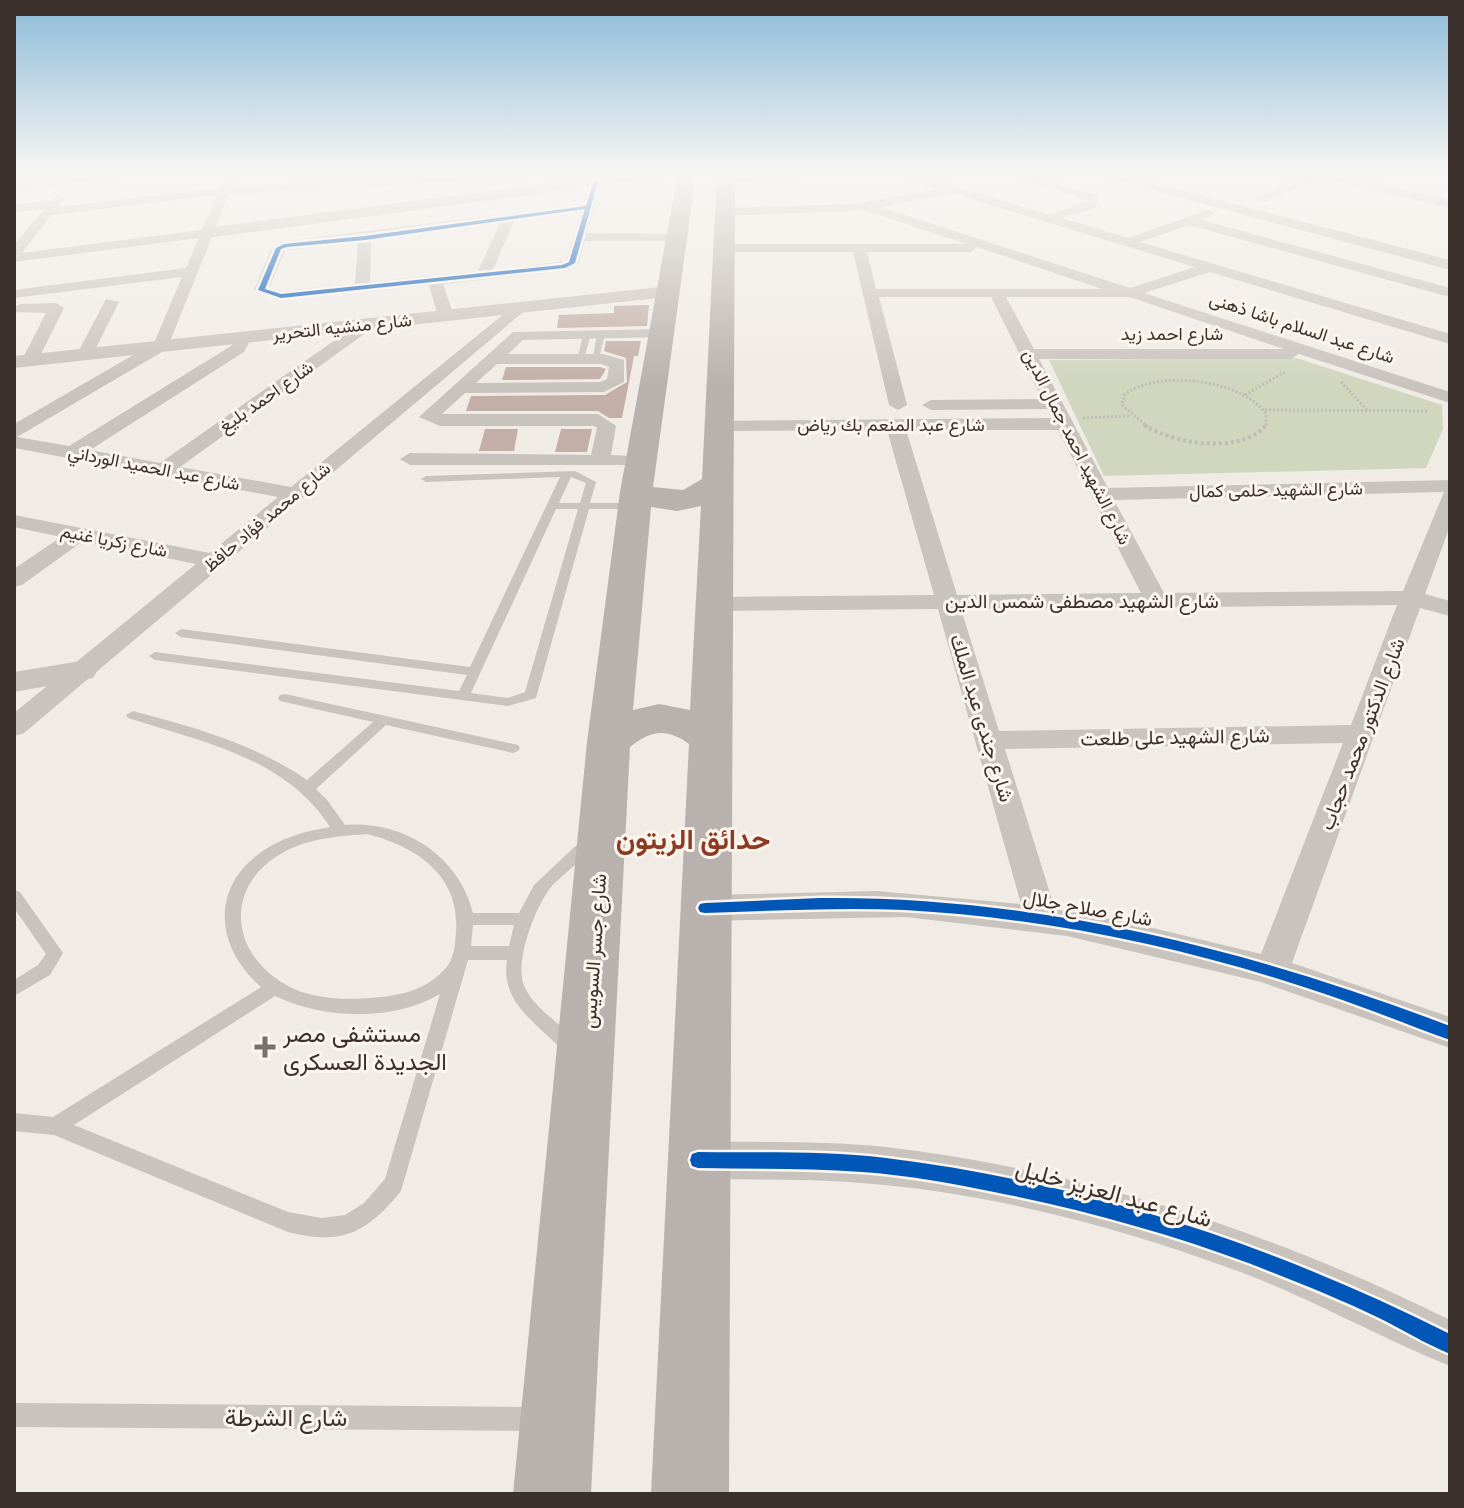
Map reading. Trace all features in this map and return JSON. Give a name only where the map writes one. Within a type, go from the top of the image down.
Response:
[{"type":"main road","name":"شارع جسر السويس","points":[[552,1494],[628,480],[666,313],[677,243]]},
{"type":"main road","points":[[690,1494],[718,416],[717,243]]},
{"type":"main road","points":[[628,480],[654,500],[680,501],[703,495],[715,484]]},
{"type":"main road","points":[[609,742],[629,724],[660,717],[690,722],[710,738]]},
{"type":"street","points":[[14,256],[70,258],[105,243]]},
{"type":"street","points":[[123,243],[137,252],[142,278]]},
{"type":"street","points":[[137,252],[154,243]]},
{"type":"street","points":[[14,432],[161,346],[201,243]]},
{"type":"street","points":[[310,243],[283,246],[262,288],[268,295],[362,288],[421,301],[435,281]]},
{"type":"street","points":[[362,288],[365,243]]},
{"type":"street","points":[[483,277],[498,243]]},
{"type":"street","points":[[435,281],[550,271],[572,263],[578,243]]},
{"type":"street","points":[[846,243],[859,248],[995,248]]},
{"type":"street","name":"شارع عبد السلام باشا ذهنى","points":[[981,243],[1450,398]]},
{"type":"street","points":[[1139,243],[1450,333]]},
{"type":"street","points":[[1147,243],[1450,339]]},
{"type":"street","points":[[1271,243],[1450,293]]},
{"type":"street","points":[[1366,243],[1450,265]]},
{"type":"street","name":"شارع جندى عبد الملك","points":[[859,248],[896,415],[1041,918]]},
{"type":"street","points":[[870,293],[1129,293],[1214,265]]},
{"type":"street","points":[[14,294],[191,272]]},
{"type":"street","points":[[14,284],[97,273]]},
{"type":"street","points":[[435,281],[446,316]]},
{"type":"street","name":"شارع الشهيد احمد جمال الدين","points":[[997,294],[1156,600]]},
{"type":"street","name":"شارع منشيه التحرير","points":[[22,361],[368,324],[421,301],[446,316],[520,308],[666,313]]},
{"type":"street","points":[[85,354],[111,302]]},
{"type":"street","points":[[14,310],[56,308],[22,361]]},
{"type":"street","name":"شارع محمد فؤاد حافظ","points":[[14,727],[520,308]]},
{"type":"street","points":[[410,459],[628,480],[607,426],[598,420],[440,420],[428,417],[516,337],[529,334],[594,334],[666,313]]},
{"type":"street","name":"شارع احمد بليغ","points":[[163,470],[368,324]]},
{"type":"street","points":[[72,453],[238,349],[244,337]]},
{"type":"street","name":"شارع احمد زيد","points":[[1028,354],[1315,354]]},
{"type":"street","points":[[458,388],[596,388],[615,382],[618,364],[587,359],[491,359]]},
{"type":"street","name":"شارع عبد المنعم بك رياض","points":[[718,416],[1060,416]]},
{"type":"street","name":"شارع عبد الحميد الورداني","points":[[14,442],[294,494]]},
{"type":"street","name":"شارع الشهيد حلمى كمال","points":[[1101,494],[1450,486]]},
{"type":"street","name":"شارع الدكتور محمد حجاب","points":[[1272,970],[1450,497]]},
{"type":"street","name":"شارع زكريا غنيم","points":[[14,521],[214,561]]},
{"type":"street","points":[[14,544],[50,528]]},
{"type":"street","points":[[14,580],[79,534]]},
{"type":"street","name":"شارع الشهيد مصطفى شمس الدين","points":[[713,604],[1413,598],[1450,609]]},
{"type":"street","points":[[14,682],[81,671]]},
{"type":"street","name":"شارع الشهيد على طلعت","points":[[988,740],[1362,734]]},
{"type":"street","name":"شارع صلاح جلال","points":[[705,908],[855,904],[932,907],[1041,918],[1132,935],[1272,970],[1450,1033]]},
{"type":"street","name":"شارع عبد العزيز خليل","points":[[698,1160],[884,1166],[1050,1194],[1225,1245],[1413,1324],[1450,1344]]},
{"type":"lane","points":[[587,359],[594,334]]},
{"type":"lane","points":[[587,359],[594,334]]},
{"type":"lane","points":[[155,656],[508,702],[531,695],[591,482],[583,476],[567,474],[426,479]]},
{"type":"lane","points":[[463,696],[567,474]]},
{"type":"lane","points":[[553,506],[585,506],[628,480]]},
{"type":"lane","points":[[181,633],[476,672]]},
{"type":"lane","points":[[285,698],[513,748]]},
{"type":"lane","points":[[133,715],[252,755],[284,769],[309,787],[332,814],[340,830]]},
{"type":"lane","points":[[309,787],[383,720]]},
{"type":"lane","points":[[585,1069],[554,1028],[523,1000],[515,986],[516,953],[523,919],[534,895],[603,828]]},
{"type":"lane","points":[[14,1122],[55,1126],[288,1222],[317,1230],[346,1227],[374,1210],[394,1184],[458,962],[467,919],[458,888],[439,862],[413,842],[367,829],[340,830],[283,846],[253,867],[239,890],[233,919],[236,944],[250,970],[274,988],[304,1000],[340,1005],[417,997],[437,987],[458,962],[516,953]]},
{"type":"lane","points":[[14,989],[52,963],[55,953],[16,903]]},
{"type":"lane","points":[[467,919],[523,919]]},
{"type":"lane","points":[[55,1126],[274,988]]},
{"type":"lane","name":"شارع الشرطة","points":[[14,1415],[558,1419]]},
{"type":"path","points":[[1174,380],[1224,387],[1245,395],[1265,410],[1269,419],[1266,427],[1243,439],[1224,441],[1180,437],[1142,424],[1130,416],[1122,405],[1124,395],[1134,387],[1174,380]]},
{"type":"path","points":[[1265,410],[1436,411]]},
{"type":"path","points":[[1060,416],[1130,416]]},
{"type":"green space","points":[[1296,358],[1442,405],[1443,429],[1426,468],[1104,476],[1049,360]]},
{"type":"building","points":[[649,305],[647,326],[557,328],[559,315],[614,313],[614,306]]},
{"type":"building","points":[[606,341],[641,341],[638,356],[634,356],[622,418],[609,418],[598,411],[466,411],[471,396],[605,395],[627,382],[626,358],[604,351]]},
{"type":"building","points":[[506,367],[606,369],[600,379],[502,380]]},
{"type":"building","points":[[485,429],[518,429],[514,451],[479,451]]},
{"type":"building","points":[[561,429],[592,429],[587,452],[555,452]]},
{"type":"cycle path","points":[[304,243],[279,248],[261,290],[281,296],[563,267],[572,263],[578,243]]},
{"type":"cycle path","points":[[705,908],[906,905],[1067,924],[1197,950],[1261,968],[1325,987],[1450,1033]]},
{"type":"cycle path","points":[[698,1160],[886,1166],[1031,1191],[1104,1209],[1248,1254],[1385,1311],[1450,1344]]},
{"type":"place","name":"مستشفى مصر الجديدة العسكرى","points":[[265,1047]]},
{"type":"district","name":"حدائق الزيتون","points":[[693,839]]}]
